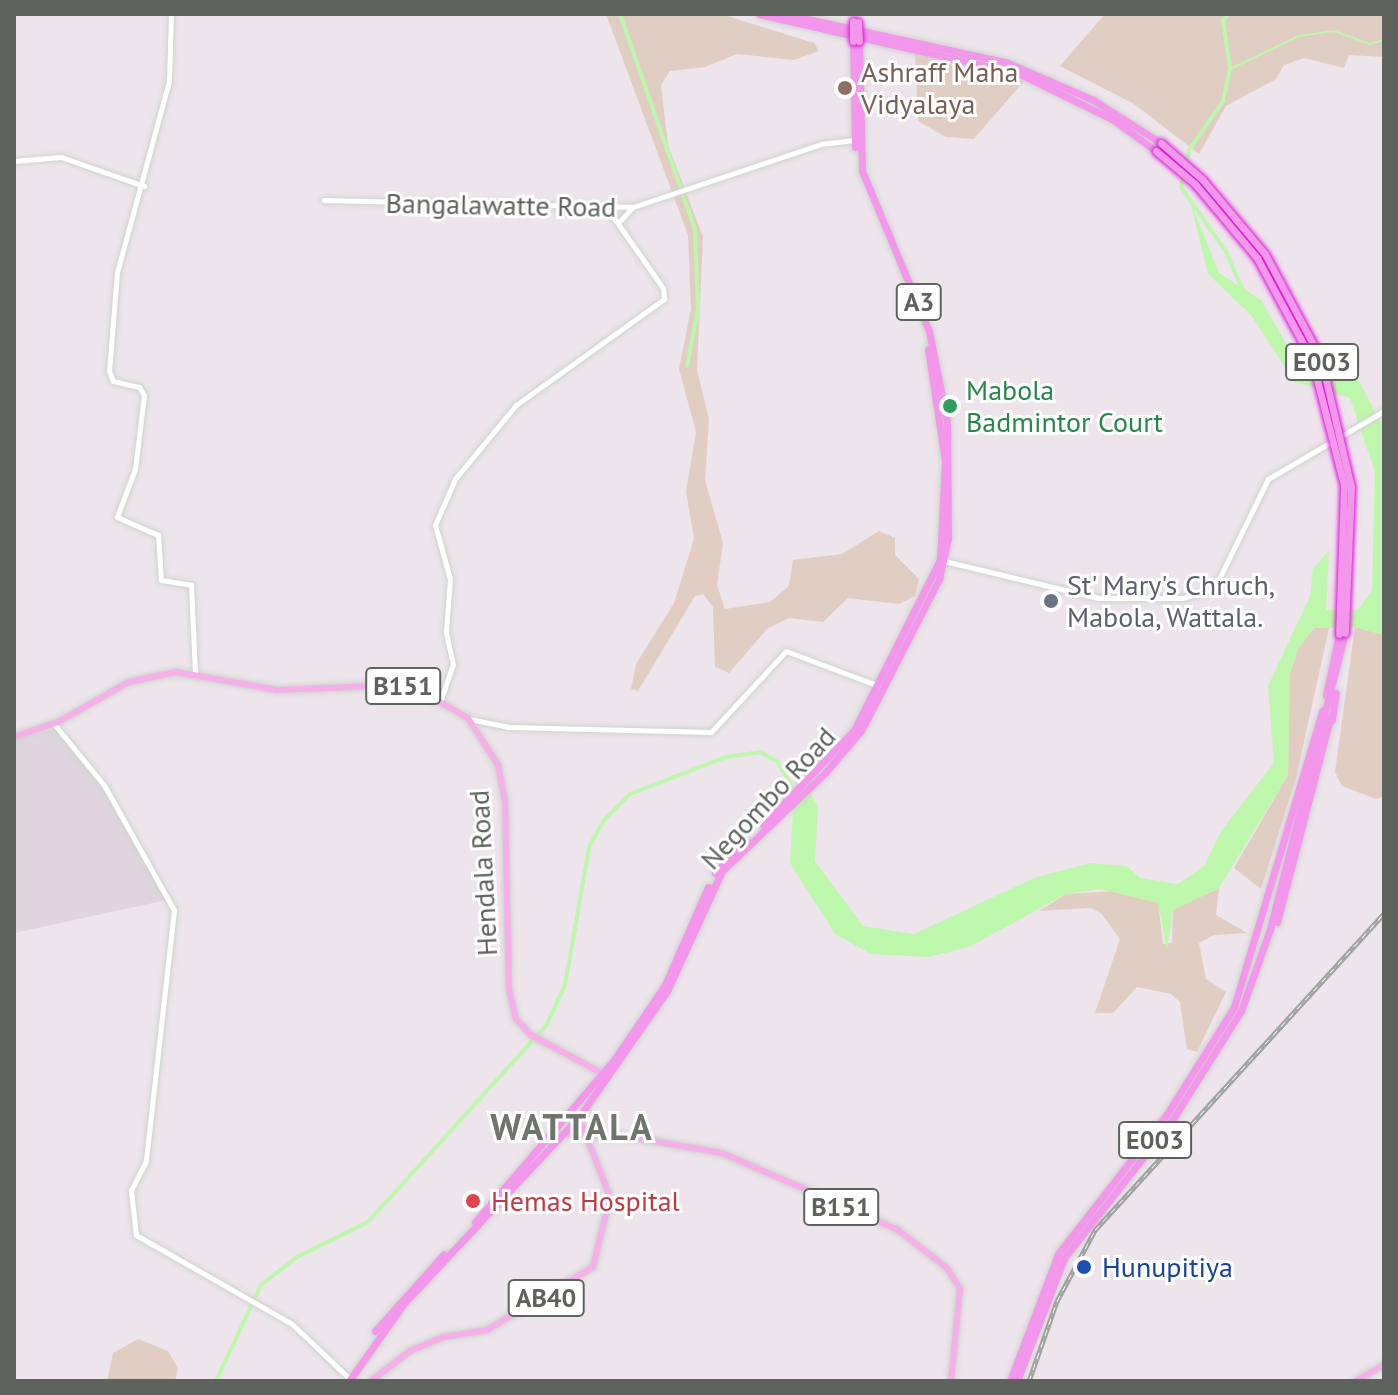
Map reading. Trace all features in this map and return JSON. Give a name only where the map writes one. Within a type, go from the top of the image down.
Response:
[{"type":"highway","name":"E003","points":[[759,14],[1001,67],[1100,113],[1158,147]]},
{"type":"highway","name":"E003","points":[[784,14],[1008,63],[1093,100],[1202,179],[1265,254],[1321,359],[1346,450],[1354,519],[1342,650],[1257,970],[1207,1064],[1092,1209],[1045,1277],[1010,1381]]},
{"type":"highway","name":"Negombo Road","points":[[347,1379],[405,1302],[579,1117],[665,985],[717,870],[848,748],[942,560],[951,462],[938,373],[920,305],[869,196],[857,140],[856,18]]},
{"type":"highway","name":"E003","points":[[1220,1042],[1272,893],[1342,634]]},
{"type":"highway","points":[[1257,970],[1273,932],[1309,814],[1342,650]]},
{"type":"highway","points":[[1263,953],[1306,813],[1339,668]]},
{"type":"highway","name":"Negombo Road","points":[[347,1379],[387,1316],[606,1076]]},
{"type":"highway","name":"E003","points":[[1017,1381],[1051,1282],[1092,1209]]},
{"type":"main road","name":"Hendala Road","points":[[14,737],[54,724],[129,682],[195,674],[277,690],[400,685],[468,718],[498,765],[505,800],[511,1005],[531,1035],[606,1076]]},
{"type":"main road","points":[[562,1134],[586,1134],[579,1117]]},
{"type":"main road","name":"AB40","points":[[371,1381],[410,1351],[443,1337],[487,1330],[593,1267],[610,1197],[586,1134]]},
{"type":"main road","name":"B151","points":[[586,1134],[722,1153],[898,1230],[947,1268],[960,1289],[951,1381]]},
{"type":"main road","points":[[1356,1381],[1384,1365]]},
{"type":"street","points":[[171,14],[169,81],[144,186],[117,272],[110,348],[111,380],[139,387],[144,395],[135,469],[117,515],[158,535],[161,580],[191,585],[195,674]]},
{"type":"street","name":"Bangalawatte Road","points":[[324,200],[633,207],[821,144],[857,140]]},
{"type":"street","points":[[14,161],[61,157],[144,186]]},
{"type":"street","points":[[618,223],[633,207]]},
{"type":"street","points":[[440,702],[453,665],[446,631],[450,579],[435,525],[455,479],[516,405],[664,299],[607,208]]},
{"type":"street","points":[[942,560],[1098,598],[1182,598],[1214,589],[1268,479],[1381,413]]},
{"type":"street","points":[[468,718],[509,727],[711,732],[786,651],[881,687]]},
{"type":"street","points":[[54,724],[104,785],[174,910],[146,1161],[131,1190],[136,1235],[292,1324],[347,1379]]},
{"type":"shaded area","points":[[606,14],[721,14],[814,43],[819,51],[794,60],[737,54],[705,67],[670,71],[661,85],[668,145],[703,237],[697,370],[709,419],[705,480],[723,543],[717,585],[725,609],[770,602],[789,586],[793,560],[842,554],[879,531],[895,538],[895,555],[919,579],[915,596],[899,604],[848,598],[823,622],[789,618],[767,629],[729,673],[715,667],[713,607],[703,594],[695,596],[638,691],[631,689],[636,664],[674,603],[694,539],[686,491],[696,432],[679,369],[691,309],[688,235]]},
{"type":"shaded area","points":[[1105,14],[1384,14],[1384,57],[1349,55],[1344,68],[1304,58],[1284,65],[1276,79],[1226,106],[1199,154],[1134,104],[1060,66]]},
{"type":"shaded area","points":[[915,51],[1024,81],[974,139],[946,137],[918,121]]},
{"type":"shaded area","points":[[1190,201],[1219,273],[1261,300],[1291,352],[1357,377],[1384,430],[1384,635],[1355,627],[1314,628],[1298,649],[1290,674],[1288,775],[1219,888],[1173,910],[1167,951],[1158,903],[1100,889],[1066,894],[969,947],[928,957],[871,954],[835,934],[790,863],[793,809],[810,792],[818,807],[815,861],[863,926],[914,934],[1034,878],[1090,863],[1126,866],[1141,878],[1178,884],[1204,866],[1221,831],[1274,763],[1268,686],[1310,596],[1313,568],[1329,551],[1326,610],[1358,610],[1372,590],[1375,472],[1350,398],[1295,382],[1251,315],[1208,274]]},
{"type":"shaded area","points":[[1355,627],[1384,635],[1384,796],[1376,799],[1342,786],[1335,772]]},
{"type":"shaded area","points":[[1314,628],[1329,628],[1296,778],[1261,889],[1234,868],[1288,775],[1290,674],[1298,649]]},
{"type":"shaded area","points":[[56,728],[104,788],[167,900],[14,933],[14,740]]},
{"type":"shaded area","points":[[1219,888],[1216,915],[1247,933],[1214,935],[1199,943],[1206,979],[1226,992],[1197,1052],[1187,1049],[1180,1002],[1171,994],[1137,987],[1113,1013],[1095,1013],[1120,939],[1101,913],[1090,908],[1039,911],[1066,894],[1117,891],[1158,903],[1163,944],[1172,943],[1173,910]]},
{"type":"shaded area","points":[[138,1339],[168,1351],[178,1368],[175,1381],[107,1381],[113,1353]]},
{"type":"waterway","points":[[620,14],[695,229],[698,309],[687,366]]},
{"type":"waterway","points":[[1186,165],[1189,150],[1223,101],[1230,69],[1223,20],[1228,14]]},
{"type":"waterway","points":[[1230,69],[1299,36],[1334,31],[1369,44],[1384,40]]},
{"type":"waterway","points":[[1184,174],[1181,187],[1226,252],[1243,291]]},
{"type":"waterway","points":[[216,1381],[261,1285],[297,1257],[368,1222],[546,1026],[565,985],[589,847],[604,820],[630,794],[726,757],[760,752],[778,762],[796,794]]},
{"type":"railway","points":[[1029,1381],[1057,1301],[1095,1230],[1384,914]]},
{"type":"place","name":"Ashraff Maha Vidyalaya","points":[[845,88]]},
{"type":"place","name":"Mabola Badmintor Court","points":[[950,406]]},
{"type":"place","name":"St' Mary's Chruch, Mabola, Wattala.","points":[[1051,601]]},
{"type":"place","name":"Hemas Hospital","points":[[473,1201]]},
{"type":"place","name":"Hunupitiya","points":[[1084,1267]]},
{"type":"district","name":"WATTALA","points":[[572,1127]]}]
